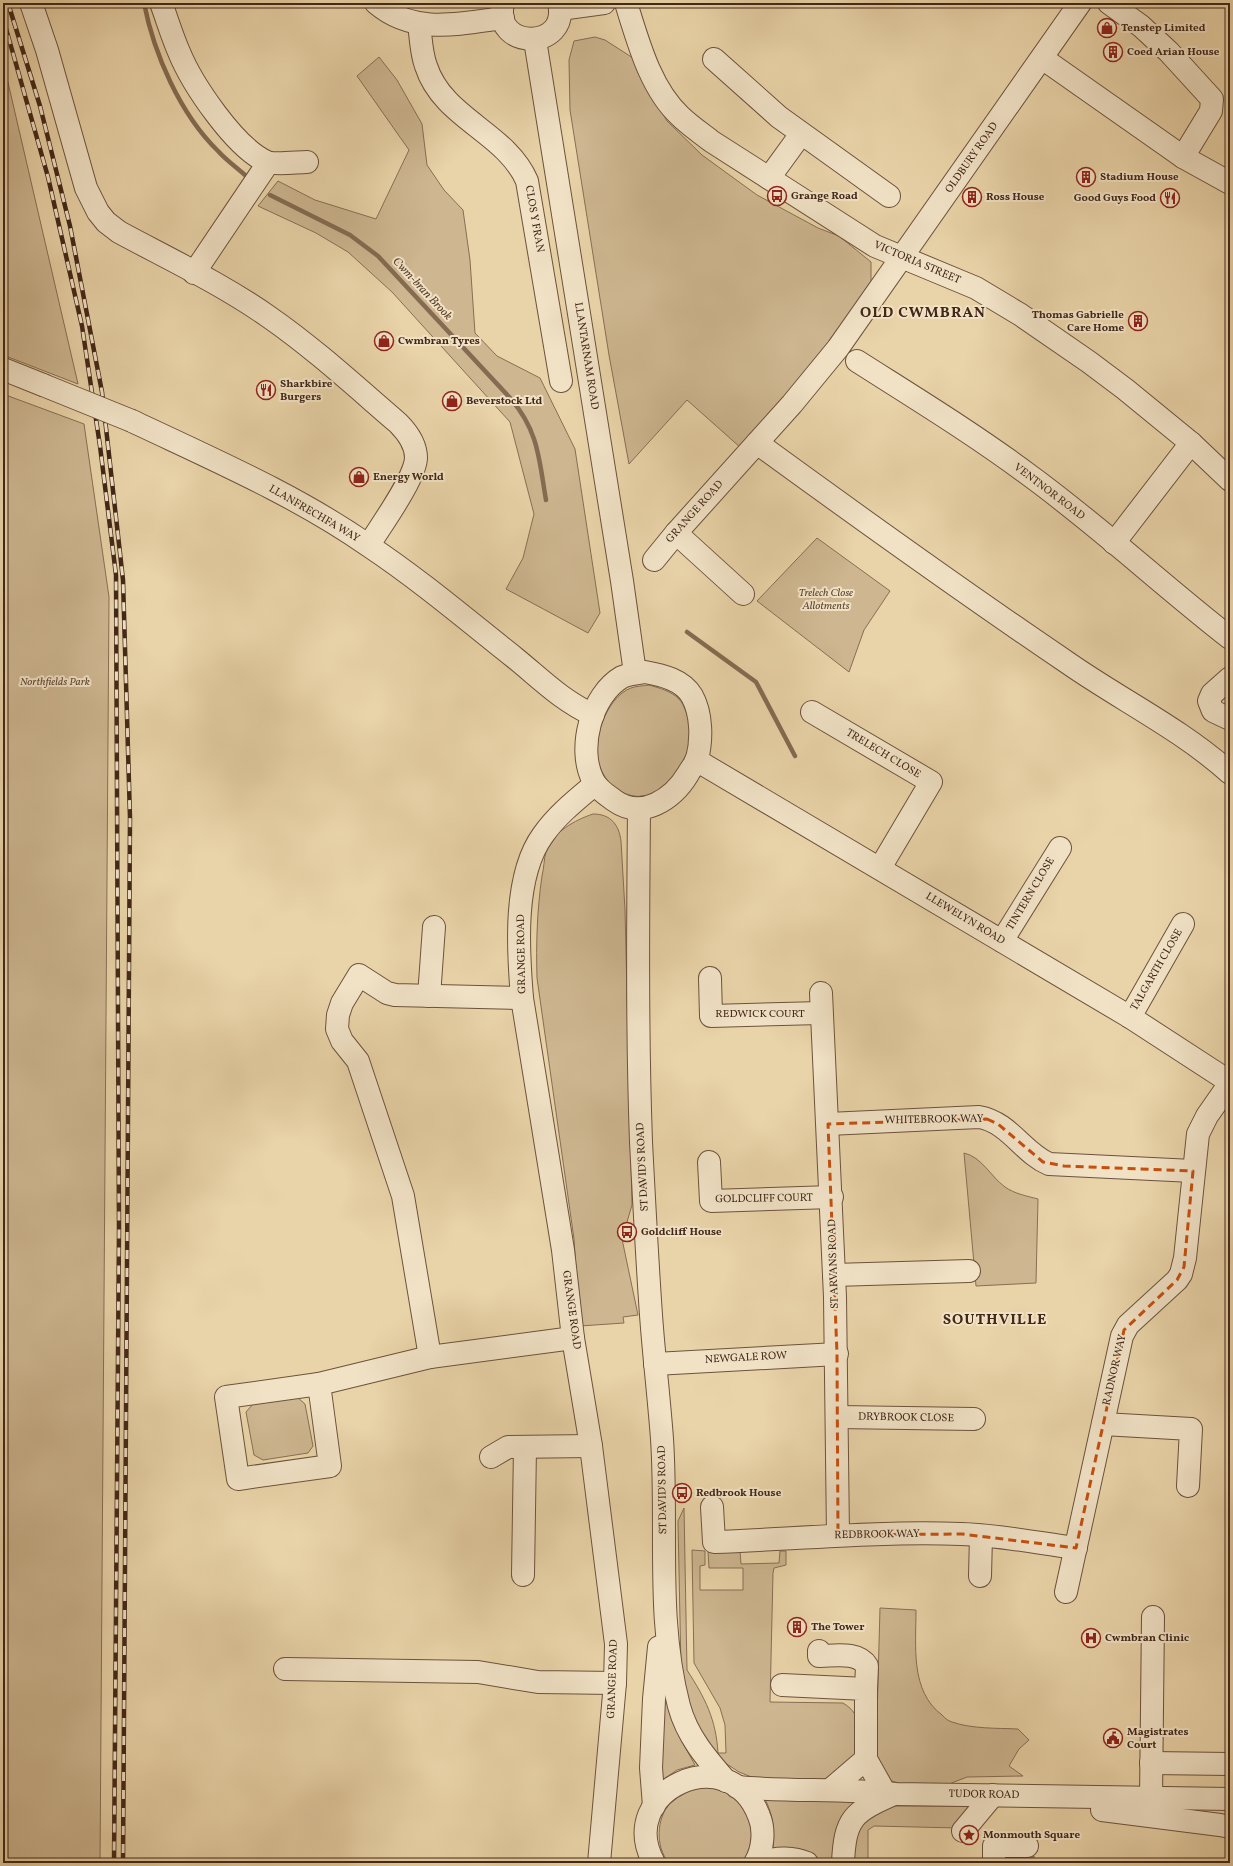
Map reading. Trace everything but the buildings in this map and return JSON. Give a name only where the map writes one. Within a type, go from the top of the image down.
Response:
[{"type":"street","points":[[31,3],[47,50],[86,188],[98,212],[106,222],[118,232],[244,302],[290,332],[398,423],[409,436],[413,443],[416,457],[413,470],[369,545]]},
{"type":"street","points":[[161,3],[182,58],[228,130],[248,149],[268,163],[307,162]]},
{"type":"street","points":[[390,6],[419,24],[444,26],[503,11],[512,32],[527,40],[535,40],[547,35],[556,25],[560,6],[604,3]]},
{"type":"street","name":"VICTORIA STREET","points":[[626,3],[644,58],[655,82],[674,110],[689,124],[711,141],[859,237],[902,259],[976,288],[1007,306],[1089,362],[1191,443],[1230,480]]},
{"type":"street","name":"OLDBURY ROAD","points":[[902,259],[1080,3]]},
{"type":"street","points":[[1109,3],[1141,26],[1169,52],[1212,100],[1212,111],[1183,157]]},
{"type":"street","name":"CLOS Y FRAN","points":[[419,24],[425,66],[438,91],[451,106],[512,156],[522,169],[527,181],[561,381]]},
{"type":"street","name":"LLANTARNAM ROAD","points":[[535,40],[622,581],[635,673]]},
{"type":"street","points":[[1042,58],[1183,157],[1230,183]]},
{"type":"street","points":[[714,59],[779,117],[889,196]]},
{"type":"street","points":[[769,178],[801,134]]},
{"type":"street","points":[[194,273],[268,163]]},
{"type":"street","name":"GRANGE ROAD","points":[[654,560],[838,348],[902,259]]},
{"type":"street","name":"VENTNOR ROAD","points":[[858,361],[1023,470],[1114,543],[1183,602],[1230,638]]},
{"type":"street","name":"LLANFRECHFA WAY","points":[[3,369],[132,420],[258,482],[316,513],[369,545],[434,594],[562,698],[593,715]]},
{"type":"street","points":[[757,443],[1069,664],[1145,712],[1205,753],[1230,773]]},
{"type":"street","points":[[1114,543],[1191,443]]},
{"type":"street","points":[[676,533],[743,594]]},
{"type":"street","points":[[645,672],[662,675],[677,682],[692,696],[698,713],[700,733],[696,760],[679,788],[666,799],[654,805],[639,809],[619,804],[595,784],[590,775],[587,743],[593,715],[599,700],[610,686],[622,677],[645,672]]},
{"type":"street","points":[[1230,678],[1212,694],[1209,701],[1213,711],[1230,719]]},
{"type":"street","name":"TRELECH CLOSE","points":[[812,712],[931,782],[880,868]]},
{"type":"street","name":"LLEWELYN ROAD","points":[[696,760],[1130,1017],[1230,1083]]},
{"type":"street","name":"GRANGE ROAD","points":[[595,784],[572,803],[543,835],[530,860],[526,876],[521,912],[520,962],[522,998],[563,1250],[573,1338],[591,1446],[615,1638],[615,1683],[599,1863]]},
{"type":"street","name":"ST DAVID'S ROAD","points":[[639,809],[638,1000],[641,1142],[655,1364],[664,1472],[664,1596],[650,1768],[654,1806]]},
{"type":"street","name":"TINTERN CLOSE","points":[[1002,941],[1060,848]]},
{"type":"street","name":"TALGARTH CLOSE","points":[[1130,1017],[1183,924]]},
{"type":"street","points":[[429,996],[434,927]]},
{"type":"street","points":[[430,1357],[403,1196],[358,1061],[339,1036],[337,1022],[342,1003],[359,975],[387,993],[395,995],[522,998]]},
{"type":"street","name":"REDWICK COURT","points":[[710,978],[711,1016],[821,1003]]},
{"type":"street","name":"ST ARVANS ROAD","points":[[821,1003],[832,1198],[837,1354],[838,1535]]},
{"type":"street","name":"RADNOR WAY","points":[[1066,1592],[1124,1330],[1177,1280],[1181,1274],[1185,1258],[1193,1171],[1200,1128],[1230,1083]]},
{"type":"street","name":"WHITEBROOK WAY","points":[[828,1124],[979,1117],[998,1124],[1036,1158],[1049,1164],[1193,1171]]},
{"type":"street","name":"GOLDCLIFF COURT","points":[[710,1162],[710,1201],[832,1198]]},
{"type":"street","points":[[834,1275],[969,1271]]},
{"type":"street","points":[[319,1384],[330,1466],[238,1479],[226,1397],[319,1384],[430,1357],[573,1338]]},
{"type":"street","name":"NEWGALE ROW","points":[[655,1364],[837,1354]]},
{"type":"street","name":"DRYBROOK CLOSE","points":[[837,1417],[974,1419]]},
{"type":"street","points":[[1103,1424],[1191,1429],[1188,1486]]},
{"type":"street","points":[[490,1458],[505,1448],[591,1446]]},
{"type":"street","points":[[523,1575],[525,1447]]},
{"type":"street","name":"REDBROOK WAY","points":[[712,1507],[714,1542],[809,1538],[838,1535],[962,1534],[1076,1548]]},
{"type":"street","points":[[980,1576],[982,1536]]},
{"type":"street","name":"ST DAVID'S ROAD","points":[[664,1596],[671,1674],[679,1709],[687,1729],[701,1753],[732,1784],[752,1801],[761,1820],[762,1834],[761,1847],[755,1863]]},
{"type":"street","points":[[1150,1799],[1153,1617]]},
{"type":"street","points":[[819,1651],[819,1656],[850,1656],[861,1659],[867,1666],[866,1759],[890,1793],[856,1814],[849,1824],[845,1834],[843,1863]]},
{"type":"street","points":[[285,1669],[478,1672],[538,1682],[615,1683]]},
{"type":"street","points":[[782,1685],[866,1689]]},
{"type":"street","points":[[830,1790],[866,1759]]},
{"type":"street","points":[[1151,1763],[1230,1764]]},
{"type":"street","name":"ST DAVID'S ROAD","points":[[650,1860],[646,1838],[648,1821],[654,1806],[665,1792],[680,1782],[703,1776],[732,1784]]},
{"type":"street","name":"TUDOR ROAD","points":[[732,1784],[769,1789],[890,1793],[1072,1798],[1230,1799]]},
{"type":"street","points":[[963,1831],[993,1795]]},
{"type":"street","points":[[1072,1798],[1090,1808],[1103,1811],[1220,1825],[1230,1828]]},
{"type":"street","points":[[988,1841],[988,1863]]},
{"type":"street","points":[[994,1863],[994,1846],[1027,1846]]},
{"type":"street","points":[[763,1863],[768,1860],[782,1858],[794,1859],[807,1863]]},
{"type":"highlighted area","points":[[987,1119],[998,1124],[1043,1162],[1064,1166],[1193,1171],[1184,1267],[1177,1280],[1124,1330],[1076,1548],[962,1534],[838,1535],[837,1354],[828,1124]]},
{"type":"green space","points":[[595,37],[605,40],[633,58],[642,79],[667,121],[702,155],[757,195],[818,228],[839,236],[871,262],[871,281],[817,362],[741,448],[687,400],[629,464],[609,355],[570,110],[569,60],[574,41]]},
{"type":"green space","points":[[379,57],[397,80],[422,124],[427,165],[444,190],[463,210],[470,260],[475,333],[497,356],[540,378],[575,449],[600,613],[588,633],[506,589],[523,558],[534,514],[510,422],[392,292],[348,252],[316,233],[258,206],[278,181],[315,200],[376,219],[409,150],[357,76]]},
{"type":"green space","points":[[3,61],[78,384],[3,355]]},
{"type":"green space","name":"Northfields Park","points":[[3,394],[84,424],[109,597],[100,1863],[3,1863]]},
{"type":"green space","name":"Trelech Close Allotments","points":[[817,538],[890,591],[864,630],[849,672],[757,601]]},
{"type":"green space","points":[[649,685],[665,690],[679,699],[683,704],[688,719],[690,735],[689,751],[681,767],[659,793],[648,796],[632,796],[618,790],[603,774],[597,757],[597,746],[602,722],[614,701],[622,693],[633,687]]},
{"type":"green space","points":[[593,814],[609,818],[616,825],[621,841],[625,910],[632,1205],[622,1239],[638,1315],[623,1317],[624,1323],[580,1326],[574,1239],[537,978],[537,940],[542,876],[546,851],[549,844],[559,833],[572,823]]},
{"type":"green space","points":[[964,1153],[970,1155],[981,1163],[1005,1187],[1038,1199],[1036,1283],[976,1286]]},
{"type":"green space","points":[[297,1397],[305,1404],[313,1446],[308,1453],[263,1460],[254,1455],[246,1412],[253,1404]]},
{"type":"green space","points":[[684,1508],[687,1670],[699,1690],[712,1719],[718,1753],[726,1753],[725,1725],[720,1708],[694,1663],[692,1550],[705,1551],[705,1565],[700,1566],[700,1590],[743,1590],[743,1568],[709,1568],[708,1552],[740,1551],[741,1564],[779,1563],[780,1551],[786,1551],[786,1565],[774,1568],[773,1573],[770,1702],[843,1703],[850,1708],[855,1714],[859,1727],[859,1758],[840,1774],[816,1782],[759,1780],[739,1772],[713,1755],[694,1721],[681,1669],[678,1521]]},
{"type":"green space","points":[[880,1608],[916,1610],[916,1653],[920,1681],[924,1694],[932,1705],[945,1718],[951,1722],[968,1726],[1018,1729],[1029,1740],[1019,1749],[1009,1766],[1023,1776],[967,1777],[944,1786],[901,1784],[889,1780],[876,1755]]},
{"type":"green space","points":[[664,1656],[671,1712],[679,1736],[695,1765],[677,1770],[661,1781]]},
{"type":"green space","points":[[698,1787],[714,1787],[726,1791],[736,1798],[744,1807],[749,1817],[751,1841],[748,1852],[742,1863],[669,1863],[664,1856],[661,1849],[659,1832],[662,1816],[674,1799],[683,1793]]},
{"type":"green space","points":[[765,1799],[871,1799],[839,1863],[824,1863],[812,1854],[802,1850],[779,1850],[773,1848],[773,1823]]},
{"type":"green space","points":[[890,1806],[977,1806],[958,1828],[874,1826],[868,1830],[868,1863],[848,1863],[863,1818]]},
{"type":"shaded area","points":[[1016,1855],[1034,1856],[1034,1863],[1015,1863]]},
{"type":"waterway","name":"Cwm-bran Brook","points":[[144,3],[154,42],[170,82],[181,101],[204,136],[224,157],[245,175]]},
{"type":"waterway","name":"Cwm-bran Brook","points":[[270,195],[350,235],[378,256],[511,399],[520,411],[533,435],[546,500]]},
{"type":"waterway","name":"Cwm-bran Brook","points":[[687,632],[756,682],[795,756]]},
{"type":"railway","points":[[8,3],[40,106],[70,226],[102,392],[123,580],[130,818],[123,1863]]},
{"type":"railway","points":[[3,18],[48,177],[82,326],[100,446],[116,575],[119,1230],[114,1863]]},
{"type":"place","name":"Tenstep Limited","points":[[1107,28]]},
{"type":"place","name":"Coed Arian House","points":[[1113,52]]},
{"type":"place","name":"Stadium House","points":[[1086,177]]},
{"type":"place","name":"Grange Road","points":[[777,196]]},
{"type":"place","name":"Ross House","points":[[972,197]]},
{"type":"place","name":"Good Guys Food","points":[[1170,198]]},
{"type":"place","name":"Thomas Gabrielle Care Home","points":[[1138,321]]},
{"type":"place","name":"Cwmbran Tyres","points":[[384,341]]},
{"type":"place","name":"Sharkbire Burgers","points":[[266,390]]},
{"type":"place","name":"Beverstock Ltd","points":[[452,401]]},
{"type":"place","name":"Energy World","points":[[359,477]]},
{"type":"place","name":"Goldcliff House","points":[[627,1232]]},
{"type":"place","name":"Redbrook House","points":[[682,1493]]},
{"type":"place","name":"The Tower","points":[[797,1627]]},
{"type":"place","name":"Cwmbran Clinic","points":[[1091,1638]]},
{"type":"place","name":"Magistrates Court","points":[[1113,1738]]},
{"type":"place","name":"Monmouth Square","points":[[969,1835]]},
{"type":"district","name":"OLD CWMBRAN","points":[[923,313]]},
{"type":"district","name":"SOUTHVILLE","points":[[995,1320]]}]
